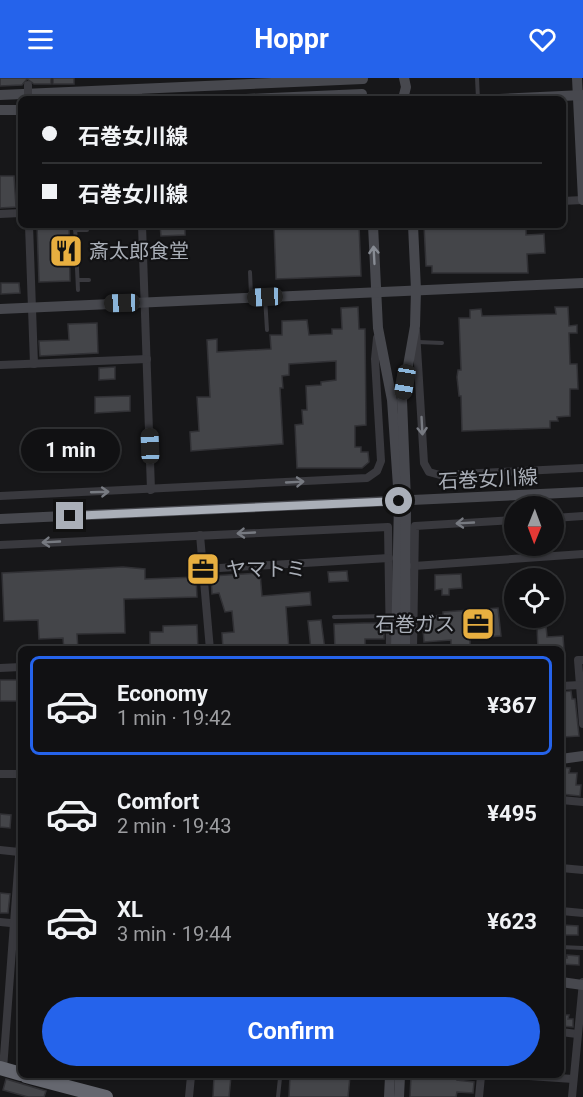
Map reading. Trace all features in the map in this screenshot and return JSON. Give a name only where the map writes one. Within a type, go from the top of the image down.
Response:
[{"type":"highway","points":[[2,1069],[18,1073]]},
{"type":"highway","points":[[34,1078],[106,1097]]},
{"type":"street","points":[[404,78],[408,96]]},
{"type":"street","points":[[566,201],[583,200],[580,95],[577,78]]},
{"type":"street","points":[[0,95],[363,79],[359,96]]},
{"type":"street","points":[[28,85],[28,96]]},
{"type":"street","points":[[560,96],[580,95]]},
{"type":"street","points":[[318,96],[346,96]]},
{"type":"street","points":[[0,110],[18,110]]},
{"type":"street","points":[[0,214],[18,213]]},
{"type":"street","points":[[29,228],[34,364]]},
{"type":"street","points":[[142,228],[151,490]]},
{"type":"street","points":[[372,228],[378,328],[392,400],[403,501],[396,646]]},
{"type":"street","points":[[405,646],[402,400],[415,326],[413,228]]},
{"type":"street","points":[[0,309],[583,283]]},
{"type":"street","points":[[415,326],[418,342],[424,463],[429,472],[440,475],[583,468]]},
{"type":"street","points":[[0,496],[151,490],[356,479],[373,476],[381,461],[375,358],[378,328]]},
{"type":"street","points":[[0,365],[147,359]]},
{"type":"street","name":"石巻女川線","points":[[0,519],[583,492]]},
{"type":"street","points":[[564,517],[583,516]]},
{"type":"street","points":[[413,646],[415,526],[504,521]]},
{"type":"street","points":[[0,545],[388,527],[390,646]]},
{"type":"street","points":[[200,535],[210,646]]},
{"type":"street","points":[[414,566],[583,554]]},
{"type":"street","points":[[203,569],[389,558]]},
{"type":"street","points":[[583,660],[578,660],[583,724]]},
{"type":"street","points":[[0,668],[18,667]]},
{"type":"street","points":[[564,686],[580,684]]},
{"type":"street","points":[[564,759],[583,756]]},
{"type":"street","points":[[0,774],[18,774]]},
{"type":"street","points":[[564,800],[583,802]]},
{"type":"street","points":[[0,850],[18,852]]},
{"type":"street","points":[[564,868],[583,870]]},
{"type":"street","points":[[2,1069],[17,924],[18,888]]},
{"type":"street","points":[[564,911],[583,913]]},
{"type":"street","points":[[0,922],[17,924]]},
{"type":"street","points":[[564,982],[583,984],[578,1034],[580,1047],[573,1079],[572,1097]]},
{"type":"street","points":[[564,1032],[578,1034]]},
{"type":"street","points":[[189,1097],[191,1078]]},
{"type":"street","points":[[389,1097],[390,1078]]},
{"type":"street","points":[[399,1097],[400,1078]]},
{"type":"street","points":[[479,1097],[481,1078]]},
{"type":"street","points":[[558,1078],[573,1079]]},
{"type":"lane","points":[[477,78],[478,96]]},
{"type":"lane","points":[[75,228],[78,290]]},
{"type":"lane","points":[[79,228],[87,230]]},
{"type":"lane","points":[[250,272],[251,298]]},
{"type":"lane","points":[[78,280],[89,280]]},
{"type":"lane","points":[[265,297],[267,330]]},
{"type":"lane","points":[[418,342],[442,342]]},
{"type":"lane","points":[[333,617],[390,616]]},
{"type":"lane","points":[[564,946],[583,948]]},
{"type":"lane","points":[[278,1097],[280,1078]]},
{"type":"building","points":[[0,78],[51,78],[51,84],[34,84],[27,79],[22,85],[0,86]]},
{"type":"building","points":[[53,78],[74,78],[74,84],[53,84]]},
{"type":"building","points":[[0,176],[14,176],[16,207],[0,208]]},
{"type":"building","points":[[37,228],[69,228],[70,281],[39,282]]},
{"type":"building","points":[[160,228],[185,228],[185,235],[161,236]]},
{"type":"building","points":[[274,228],[359,228],[361,276],[276,279]]},
{"type":"building","points":[[424,228],[516,228],[526,229],[526,235],[544,234],[545,253],[527,254],[528,273],[432,273],[432,266],[426,266]]},
{"type":"building","points":[[1,283],[19,283],[20,293],[1,294]]},
{"type":"building","points":[[358,307],[359,329],[365,329],[366,425],[355,426],[355,447],[361,447],[361,452],[368,452],[369,462],[362,468],[297,468],[295,425],[303,424],[302,410],[307,410],[306,386],[321,385],[321,382],[336,380],[336,361],[289,364],[289,375],[282,376],[283,388],[280,388],[283,444],[191,451],[190,432],[199,431],[197,397],[210,397],[207,340],[217,339],[217,352],[271,349],[270,335],[282,335],[282,321],[307,320],[309,335],[332,334],[332,329],[342,329],[341,308]]},
{"type":"building","points":[[555,307],[568,307],[569,326],[577,325],[577,333],[569,333],[570,364],[577,364],[578,389],[570,389],[570,416],[557,417],[558,421],[550,421],[550,428],[462,431],[461,396],[459,396],[457,377],[458,370],[461,370],[459,318],[470,318],[470,310],[481,309],[482,316],[556,314]]},
{"type":"building","points":[[97,323],[98,353],[40,356],[39,341],[69,340],[68,324]]},
{"type":"building","points":[[115,367],[115,379],[99,380],[99,368]]},
{"type":"building","points":[[130,396],[130,411],[95,413],[95,397]]},
{"type":"building","points":[[123,567],[145,569],[145,579],[196,577],[197,597],[124,599],[125,633],[77,634],[78,646],[64,646],[63,638],[39,639],[38,620],[4,621],[2,573]]},
{"type":"building","points":[[347,571],[348,581],[329,582],[328,572]]},
{"type":"building","points":[[260,573],[262,596],[310,592],[311,605],[286,607],[289,646],[223,646],[222,633],[234,632],[232,611],[225,612],[219,593],[212,594],[211,576]]},
{"type":"building","points":[[461,574],[462,588],[449,589],[449,595],[442,595],[442,589],[435,590],[435,575]]},
{"type":"building","points":[[498,608],[501,636],[470,638],[470,646],[451,646],[451,640],[424,642],[422,617],[443,615],[443,612]]},
{"type":"building","points":[[321,620],[324,646],[311,646],[308,621]]},
{"type":"building","points":[[384,623],[384,639],[365,639],[365,646],[335,646],[334,624]]},
{"type":"building","points":[[197,625],[198,646],[150,646],[150,632],[163,632],[163,626]]},
{"type":"building","points":[[537,628],[546,628],[547,637],[563,636],[564,646],[538,646]]},
{"type":"building","points":[[0,680],[18,680],[18,701],[0,701]]},
{"type":"building","points":[[571,691],[572,699],[575,699],[579,736],[564,737],[564,692]]},
{"type":"building","points":[[564,767],[570,768],[569,773],[577,773],[576,785],[581,785],[580,796],[564,794]]},
{"type":"building","points":[[0,814],[11,815],[10,828],[0,827]]},
{"type":"building","points":[[0,893],[10,894],[8,913],[0,913]]},
{"type":"building","points":[[564,925],[578,926],[578,935],[564,935]]},
{"type":"building","points":[[567,955],[579,956],[579,965],[564,964],[564,958],[567,958]]},
{"type":"building","points":[[564,1015],[569,1015],[568,1019],[573,1019],[573,1027],[564,1026]]},
{"type":"building","points":[[214,1078],[231,1078],[229,1097],[213,1097]]},
{"type":"building","points":[[290,1078],[350,1078],[348,1097],[289,1097]]},
{"type":"building","points":[[411,1078],[458,1078],[457,1080],[474,1082],[473,1093],[457,1092],[456,1097],[410,1097]]},
{"type":"building","points":[[6,1079],[46,1091],[44,1097],[28,1097],[3,1090]]},
{"type":"place","name":"斎太郎食堂","points":[[66,251]]},
{"type":"place","name":"ヤマトミ","points":[[203,569]]},
{"type":"place","name":"石巻ガス","points":[[478,624]]},
{"type":"route","points":[[70,516],[399,501]]}]
